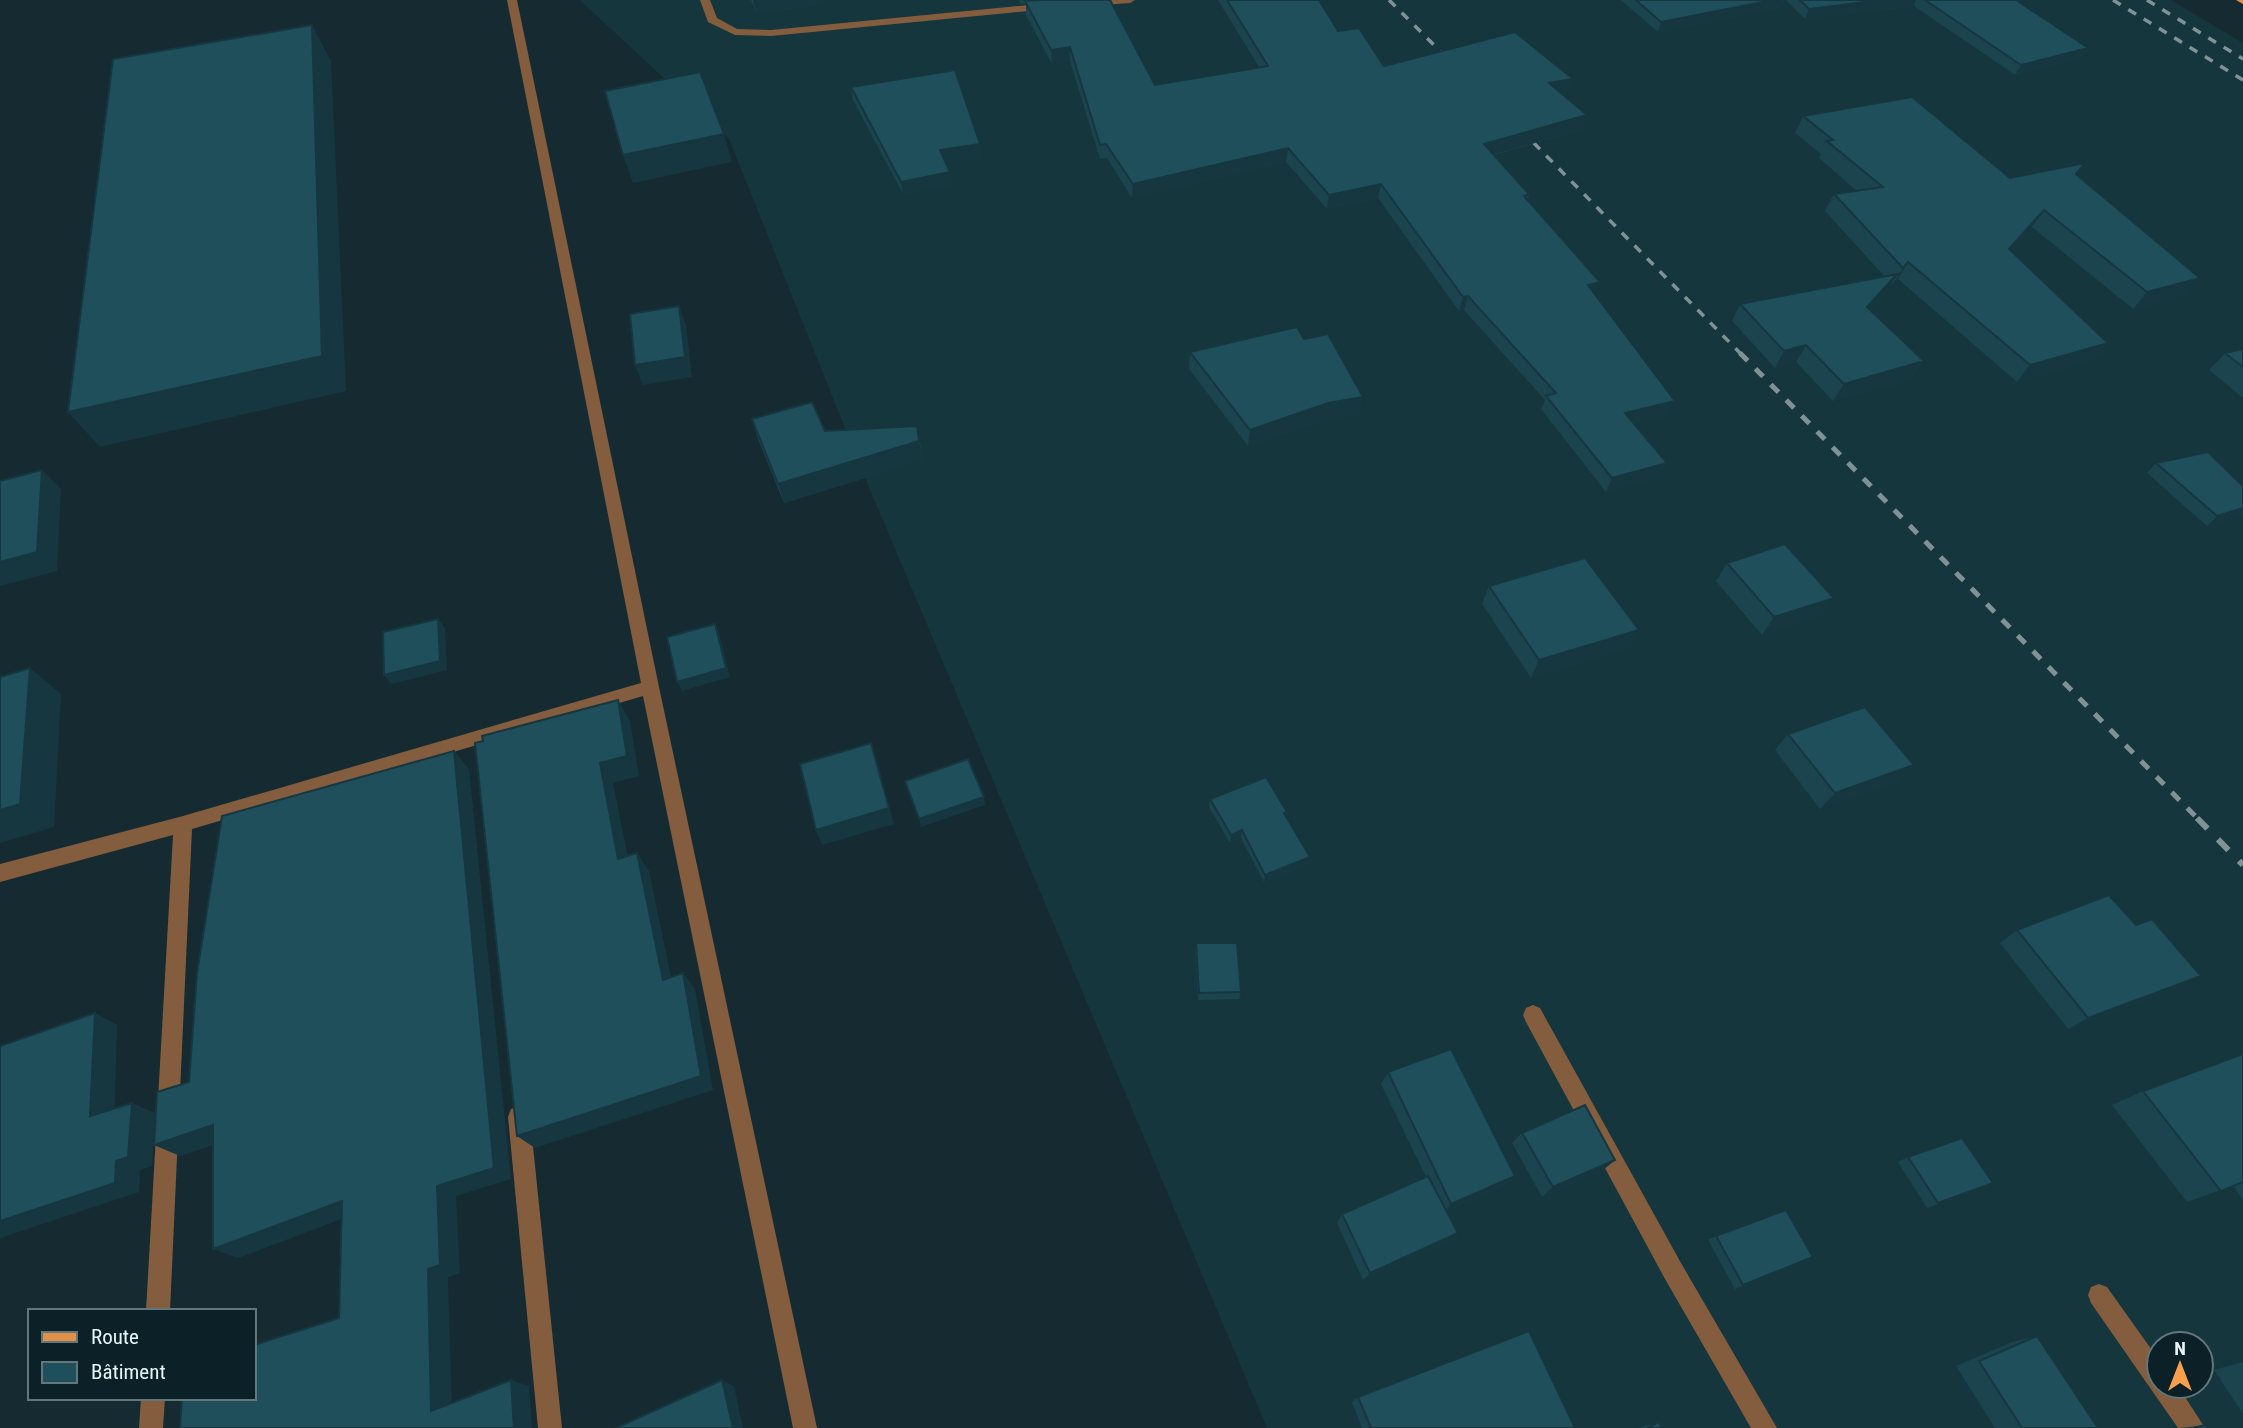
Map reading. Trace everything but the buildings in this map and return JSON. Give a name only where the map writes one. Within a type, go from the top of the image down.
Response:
[{"type":"street","points":[[512,0],[650,687],[805,1428]]},
{"type":"street","points":[[705,0],[712,20],[736,32],[771,33],[1005,5],[1062,5]]},
{"type":"street","points":[[1076,4],[1130,0]]},
{"type":"street","points":[[0,873],[478,745],[650,687]]},
{"type":"street","points":[[158,1309],[183,824]]},
{"type":"street","points":[[1533,1015],[1673,1271],[1765,1428]]},
{"type":"street","points":[[516,1092],[550,1428]]},
{"type":"street","points":[[2099,1295],[2145,1360]]},
{"type":"street","points":[[151,1428],[153,1400]]},
{"type":"street","points":[[2173,1400],[2193,1428]]},
{"type":"shaded area","points":[[580,0],[2171,0],[2243,43],[2243,1428],[1267,1428],[865,478],[729,139]]},
{"type":"railway","points":[[1389,0],[1453,64]]},
{"type":"railway","points":[[2113,0],[2243,80]]},
{"type":"railway","points":[[2147,0],[2243,59]]},
{"type":"railway","points":[[1521,130],[1742,355]]},
{"type":"railway","points":[[1740,353],[2199,820]]},
{"type":"railway","points":[[2197,818],[2243,865]]}]
